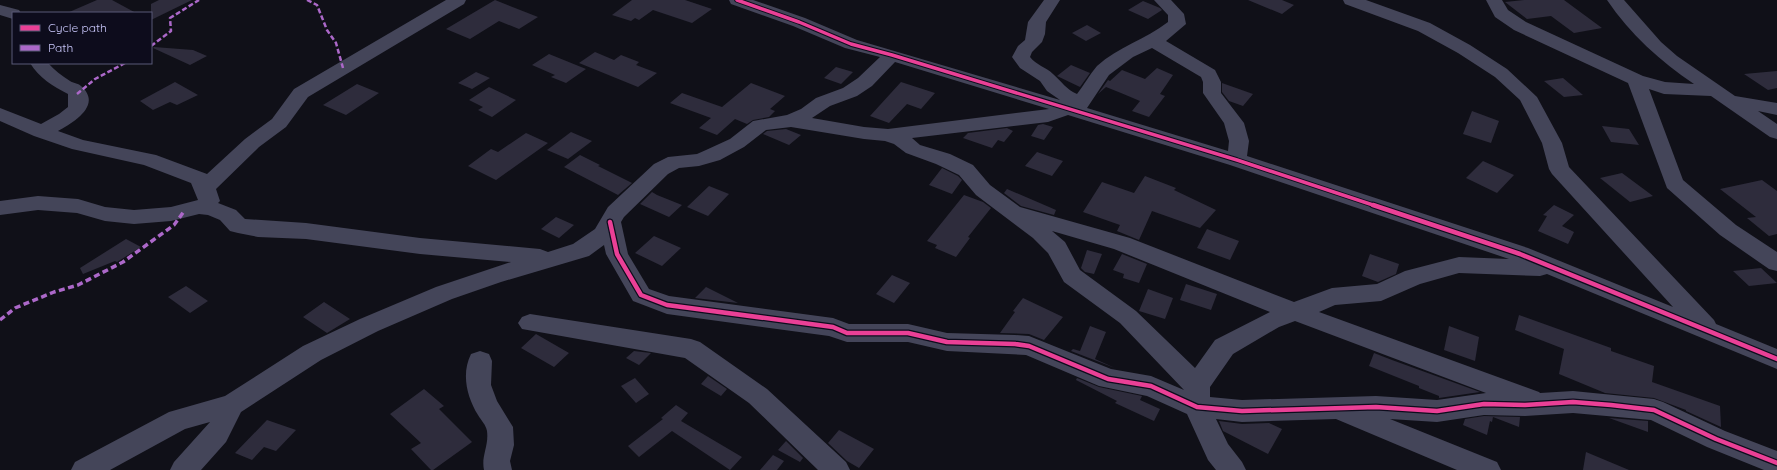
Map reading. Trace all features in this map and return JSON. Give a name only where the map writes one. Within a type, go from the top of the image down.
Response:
[{"type":"street","points":[[0,208],[38,203],[78,206],[105,214],[134,217],[171,214],[199,207],[252,144],[278,123],[301,93],[458,0]]},
{"type":"street","points":[[737,0],[799,22],[851,44],[1074,107],[1520,254],[1777,360]]},
{"type":"street","points":[[1052,0],[1037,22],[1033,42],[1024,50],[1021,57],[1026,64],[1046,77],[1054,87],[1068,97],[1074,107]]},
{"type":"street","points":[[791,120],[864,133],[888,134],[1048,116],[1074,107],[1103,71],[1127,53],[1160,37],[1177,24],[1176,14],[1162,0]]},
{"type":"street","points":[[1351,0],[1424,28],[1464,49],[1501,73],[1528,97],[1552,143],[1559,169],[1710,332]]},
{"type":"street","points":[[1494,0],[1501,13],[1520,26],[1636,80],[1664,88],[1723,95],[1777,109]]},
{"type":"street","points":[[1616,0],[1655,46],[1671,60],[1777,133]]},
{"type":"street","points":[[0,10],[12,14]]},
{"type":"street","points":[[1153,41],[1209,74],[1212,82],[1212,93],[1234,124],[1239,141],[1237,160]]},
{"type":"street","points":[[85,470],[178,420],[232,405],[312,353],[369,325],[444,293],[550,258],[581,250],[603,234],[616,212],[661,169],[675,162],[699,160],[713,155],[736,143],[760,125],[791,120],[808,113],[823,102],[850,92],[865,82],[892,55]]},
{"type":"street","points":[[39,64],[39,66],[63,85],[74,90],[77,94],[78,108],[72,115],[41,132]]},
{"type":"street","points":[[1636,80],[1674,183],[1728,230],[1777,263]]},
{"type":"street","points":[[0,114],[41,132],[79,145],[112,151],[173,167],[199,178],[208,198],[228,215],[238,226],[306,231],[420,246],[550,258]]},
{"type":"street","points":[[888,134],[901,140],[913,149],[966,170],[983,190],[1057,248],[1072,276],[1128,317],[1197,396],[1218,452],[1232,470]]},
{"type":"street","points":[[1013,212],[1122,243],[1292,311],[1543,404]]},
{"type":"street","points":[[610,222],[617,254],[641,295],[667,305],[832,327],[847,333],[908,332],[946,342],[1015,344],[1029,346],[1108,379],[1197,396],[1242,411],[1336,407],[1376,407],[1437,411],[1484,404],[1543,404],[1573,402],[1611,404],[1654,410],[1716,439],[1777,463]]},
{"type":"street","points":[[1197,396],[1224,347],[1292,311],[1332,297],[1382,292],[1413,277],[1459,265],[1556,269]]},
{"type":"street","points":[[530,322],[691,349],[758,396],[836,470]]},
{"type":"street","points":[[480,361],[478,385],[486,406],[500,427],[501,445],[496,461],[498,470]]},
{"type":"street","points":[[184,470],[217,434],[232,405]]},
{"type":"street","points":[[1336,407],[1487,470]]},
{"type":"building","points":[[97,0],[112,0],[134,12],[69,12]]},
{"type":"building","points":[[159,0],[192,0],[152,20],[151,4]]},
{"type":"building","points":[[495,0],[538,17],[519,29],[499,21],[470,39],[446,29]]},
{"type":"building","points":[[632,0],[685,0],[712,9],[692,23],[653,10],[639,20],[635,18],[631,21],[612,15]]},
{"type":"building","points":[[1248,0],[1282,0],[1294,5],[1282,14]]},
{"type":"building","points":[[1524,0],[1564,0],[1602,28],[1574,33],[1551,16],[1527,19],[1505,2]]},
{"type":"building","points":[[1143,1],[1162,10],[1148,19],[1128,10]]},
{"type":"building","points":[[1087,25],[1101,33],[1086,41],[1072,33]]},
{"type":"building","points":[[153,48],[193,50],[207,56],[190,65]]},
{"type":"building","points":[[595,52],[614,60],[621,55],[639,62],[636,65],[657,73],[638,87],[579,63]]},
{"type":"building","points":[[549,54],[586,69],[566,83],[551,77],[555,75],[532,65]]},
{"type":"building","points":[[1071,65],[1090,73],[1080,87],[1057,76]]},
{"type":"building","points":[[836,67],[853,72],[841,84],[824,78]]},
{"type":"building","points":[[1157,68],[1173,75],[1160,94],[1165,96],[1149,117],[1132,111],[1140,101],[1106,87],[1098,94],[1108,80],[1110,81],[1122,70],[1145,79]]},
{"type":"building","points":[[1777,71],[1777,88],[1768,90],[1744,74]]},
{"type":"building","points":[[476,72],[490,78],[472,89],[458,83]]},
{"type":"building","points":[[1563,78],[1583,95],[1564,97],[1544,81]]},
{"type":"building","points":[[175,82],[198,95],[177,105],[170,102],[153,110],[140,101]]},
{"type":"building","points":[[901,82],[935,93],[921,109],[907,104],[889,123],[870,116]]},
{"type":"building","points":[[751,83],[785,96],[770,109],[775,111],[769,117],[753,120],[747,124],[735,119],[717,135],[699,128],[711,118],[670,103],[682,93],[722,107]]},
{"type":"building","points":[[1222,83],[1253,94],[1243,106],[1229,101],[1222,92]]},
{"type":"building","points":[[357,84],[379,93],[346,115],[323,105]]},
{"type":"building","points":[[489,87],[516,100],[492,117],[478,110],[483,107],[469,100]]},
{"type":"building","points":[[1472,111],[1499,121],[1491,143],[1463,134]]},
{"type":"building","points":[[1043,124],[1053,127],[1044,140],[1031,136],[1038,125]]},
{"type":"building","points":[[1602,126],[1629,129],[1639,145],[1611,142]]},
{"type":"building","points":[[1007,128],[1013,131],[1004,142],[998,140],[992,148],[963,138],[968,133]]},
{"type":"building","points":[[786,129],[801,135],[789,145],[763,134],[767,131]]},
{"type":"building","points":[[571,132],[592,141],[568,159],[547,150]]},
{"type":"building","points":[[526,133],[548,143],[496,180],[468,166],[491,149],[498,152]]},
{"type":"building","points":[[1037,152],[1063,161],[1052,176],[1025,166]]},
{"type":"building","points":[[580,155],[632,183],[618,195],[564,167]]},
{"type":"building","points":[[1483,161],[1514,175],[1497,193],[1466,178]]},
{"type":"building","points":[[942,168],[958,176],[962,180],[952,194],[929,185]]},
{"type":"building","points":[[1622,173],[1653,196],[1630,202],[1600,178]]},
{"type":"building","points":[[1145,176],[1176,188],[1174,190],[1216,210],[1200,228],[1152,211],[1139,240],[1117,231],[1120,225],[1083,212],[1102,182],[1134,193]]},
{"type":"building","points":[[1762,180],[1777,191],[1777,234],[1769,236],[1747,218],[1756,217],[1720,189]]},
{"type":"building","points":[[709,186],[729,194],[708,216],[687,207]]},
{"type":"building","points":[[1007,189],[1056,210],[1054,215],[1021,206],[1004,193]]},
{"type":"building","points":[[652,192],[682,205],[669,217],[640,204]]},
{"type":"building","points":[[964,195],[983,202],[991,208],[968,237],[970,238],[956,257],[935,248],[937,245],[927,241]]},
{"type":"building","points":[[1554,205],[1574,215],[1562,226],[1574,232],[1568,244],[1538,231],[1547,216],[1543,215]]},
{"type":"building","points":[[556,217],[574,225],[559,238],[541,229]]},
{"type":"building","points":[[1207,229],[1239,241],[1230,260],[1197,248]]},
{"type":"building","points":[[654,236],[681,248],[662,266],[635,253]]},
{"type":"building","points":[[126,239],[141,247],[117,262],[115,261],[83,274],[80,268]]},
{"type":"building","points":[[1087,250],[1102,254],[1094,274],[1085,272],[1081,268]]},
{"type":"building","points":[[1122,254],[1147,264],[1139,283],[1123,278],[1124,274],[1113,270]]},
{"type":"building","points":[[1370,254],[1399,264],[1396,274],[1378,282],[1362,276]]},
{"type":"building","points":[[1761,268],[1777,283],[1749,286],[1733,271]]},
{"type":"building","points":[[892,275],[910,283],[894,303],[876,294]]},
{"type":"building","points":[[1186,284],[1217,294],[1211,310],[1180,300]]},
{"type":"building","points":[[186,286],[208,301],[190,313],[168,297]]},
{"type":"building","points":[[706,287],[738,303],[695,298]]},
{"type":"building","points":[[1148,289],[1173,298],[1165,319],[1139,311]]},
{"type":"building","points":[[1023,298],[1063,317],[1044,340],[1029,334],[1000,333],[1015,312],[1013,311]]},
{"type":"building","points":[[324,302],[350,319],[327,333],[303,317]]},
{"type":"building","points":[[1519,315],[1611,348],[1611,351],[1654,366],[1652,382],[1720,406],[1721,427],[1686,410],[1654,398],[1605,393],[1559,374],[1564,349],[1515,330]]},
{"type":"building","points":[[1090,326],[1106,332],[1095,359],[1115,368],[1071,351],[1073,349],[1080,351]]},
{"type":"building","points":[[1449,326],[1479,337],[1475,361],[1444,350]]},
{"type":"building","points":[[536,334],[569,353],[554,367],[521,348]]},
{"type":"building","points":[[634,351],[651,353],[639,365],[626,358]]},
{"type":"building","points":[[1374,353],[1480,392],[1439,398],[1439,396],[1419,388],[1419,386],[1369,366]]},
{"type":"building","points":[[708,376],[727,389],[721,396],[701,384]]},
{"type":"building","points":[[635,378],[649,394],[636,403],[621,386]]},
{"type":"building","points":[[1077,378],[1099,387],[1142,396],[1140,400],[1160,409],[1154,421],[1115,403],[1117,401],[1076,380]]},
{"type":"building","points":[[424,389],[444,406],[439,409],[472,442],[433,470],[431,470],[411,449],[421,443],[390,414]]},
{"type":"building","points":[[676,405],[688,413],[681,421],[742,457],[730,470],[672,431],[639,457],[628,446],[663,419],[661,418]]},
{"type":"building","points":[[1484,416],[1520,417],[1519,427],[1493,417],[1492,422],[1490,421],[1487,435],[1463,425],[1465,419]]},
{"type":"building","points":[[1609,418],[1648,421],[1648,432]]},
{"type":"building","points":[[267,420],[296,430],[276,451],[264,447],[252,460],[235,453]]},
{"type":"building","points":[[1219,421],[1242,424],[1269,423],[1282,429],[1268,454],[1223,431]]},
{"type":"building","points":[[839,430],[874,449],[859,468],[847,461],[828,443]]},
{"type":"building","points":[[786,441],[803,458],[800,462],[778,450]]},
{"type":"building","points":[[1586,452],[1629,470],[1583,470]]},
{"type":"building","points":[[773,455],[784,461],[777,470],[760,470]]},
{"type":"marked path","points":[[152,45],[171,31],[170,18],[199,0]]},
{"type":"marked path","points":[[307,0],[317,5],[327,30],[336,43],[343,68]]},
{"type":"marked path","points":[[77,94],[95,79],[123,64]]},
{"type":"marked path","points":[[0,320],[15,308],[54,292],[78,285],[123,262],[174,225],[185,210]]},
{"type":"cycle path","points":[[737,0],[799,22],[851,44],[892,55],[1237,160],[1520,254],[1777,359]]},
{"type":"cycle path","points":[[610,222],[617,254],[641,295],[667,305],[833,327],[847,333],[908,333],[947,342],[1015,344],[1029,346],[1108,379],[1151,386],[1197,407],[1242,411],[1376,407],[1437,411],[1484,404],[1525,405],[1573,402],[1654,410],[1716,439],[1777,463]]}]
